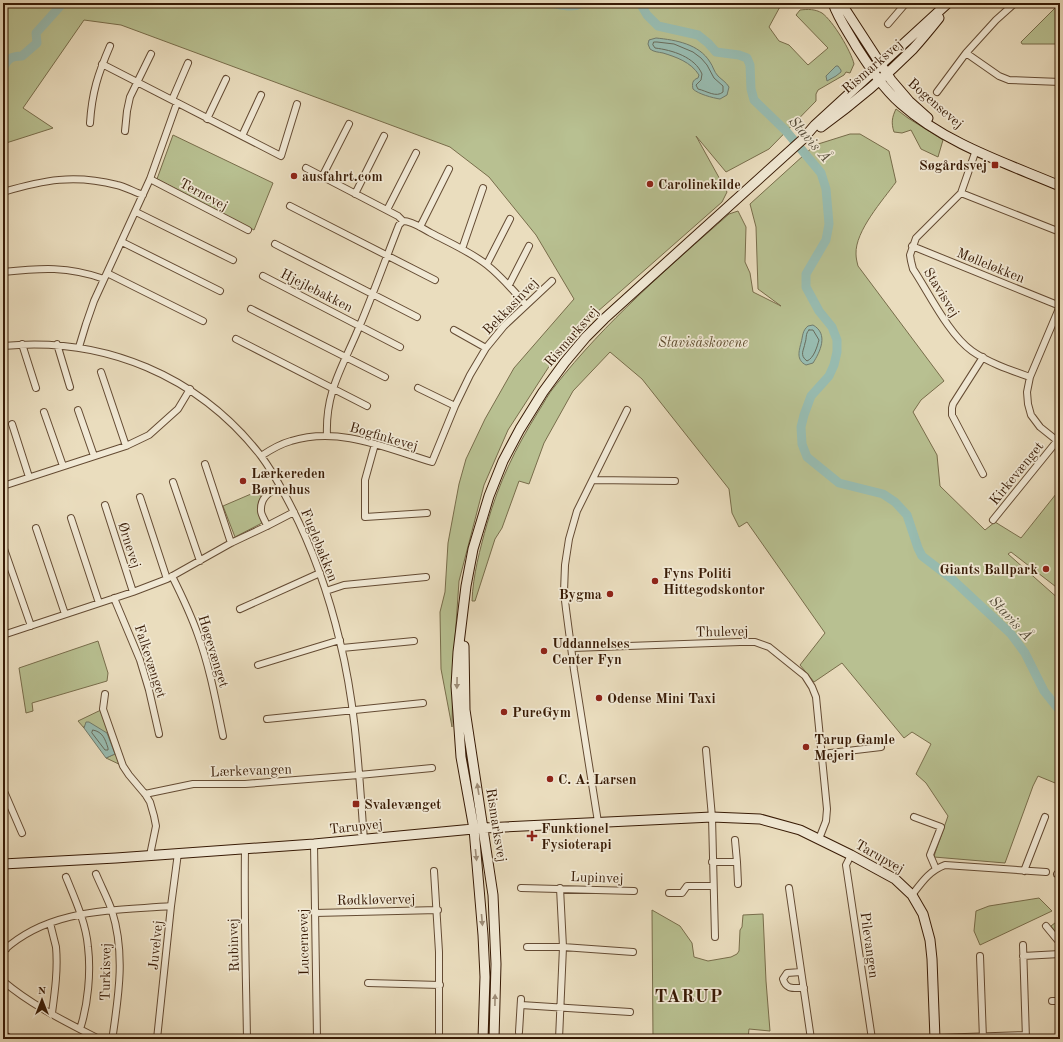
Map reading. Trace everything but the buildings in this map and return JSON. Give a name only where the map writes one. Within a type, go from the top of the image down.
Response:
[{"type":"main road","points":[[833,3],[839,22],[880,74]]},
{"type":"main road","points":[[833,3],[880,74]]},
{"type":"main road","name":"Bogensevej","points":[[842,3],[875,56],[880,74],[900,103],[910,112],[938,132],[1060,186]]},
{"type":"main road","name":"Rismarksvej","points":[[880,74],[939,11],[950,3]]},
{"type":"main road","name":"Rismarksvej","points":[[483,1039],[485,977],[483,935],[474,829],[461,757],[456,686],[458,652],[466,586],[473,549],[489,496],[507,454],[520,429],[543,392],[586,337],[731,203],[802,140],[815,125],[914,48],[950,3]]},
{"type":"main road","points":[[875,56],[885,56],[922,23],[939,11]]},
{"type":"main road","points":[[802,140],[846,112],[880,74]]},
{"type":"main road","name":"Bogensevej","points":[[880,74],[933,122],[961,143]]},
{"type":"main road","name":"Rismarksvej","points":[[463,616],[465,710],[493,895],[496,964],[494,1039]]},
{"type":"main road","name":"Tarupvej","points":[[3,864],[314,844],[484,828],[712,817],[760,819],[800,830],[819,839],[895,879],[912,895],[923,914],[930,940],[935,1038]]},
{"type":"main road","name":"Rismarksvej","points":[[484,1009],[488,1024],[488,1039]]},
{"type":"main road","points":[[3,1036],[8,1039]]},
{"type":"street","points":[[888,24],[906,3]]},
{"type":"street","points":[[937,92],[966,53],[996,20],[1015,3]]},
{"type":"street","points":[[90,123],[91,104],[96,82],[110,46]]},
{"type":"street","points":[[966,53],[999,76],[1009,80],[1060,82]]},
{"type":"street","points":[[125,131],[130,97],[151,54]]},
{"type":"street","points":[[79,347],[90,312],[150,179],[174,101],[188,63]]},
{"type":"street","points":[[102,64],[281,156],[297,104]]},
{"type":"street","points":[[207,119],[226,79]]},
{"type":"street","points":[[242,136],[261,95]]},
{"type":"street","points":[[322,177],[350,124]]},
{"type":"street","points":[[355,194],[384,136]]},
{"type":"street","points":[[912,246],[919,235],[961,193],[976,150]]},
{"type":"street","points":[[387,210],[416,153]]},
{"type":"street","points":[[306,168],[398,216],[403,221],[407,221],[487,264],[509,285],[526,305]]},
{"type":"street","points":[[420,228],[449,169]]},
{"type":"street","points":[[3,192],[34,183],[55,179],[77,178],[118,185],[143,195]]},
{"type":"street","name":"Ternevej","points":[[150,179],[248,230]]},
{"type":"street","points":[[462,250],[483,188]]},
{"type":"street","points":[[961,193],[1060,232]]},
{"type":"street","points":[[290,206],[435,280]]},
{"type":"street","points":[[136,212],[233,260]]},
{"type":"street","points":[[487,264],[510,219]]},
{"type":"street","name":"Hjejlebakken","points":[[327,436],[327,418],[332,388],[360,326],[399,225],[403,221]]},
{"type":"street","points":[[122,242],[220,291]]},
{"type":"street","name":"Hjejlebakken","points":[[275,244],[417,316]]},
{"type":"street","points":[[509,285],[529,246]]},
{"type":"street","name":"Mølleløkken","points":[[912,246],[1060,306]]},
{"type":"street","name":"Stavisvej","points":[[912,246],[911,261],[914,269],[952,330],[960,340],[971,350],[983,357],[1030,377]]},
{"type":"street","points":[[3,272],[38,268],[57,269],[106,276],[203,321]]},
{"type":"street","name":"Hjejlebakken","points":[[263,276],[400,347]]},
{"type":"street","name":"Bekkasinvej","points":[[432,462],[455,406],[470,375],[486,348],[504,326],[552,281]]},
{"type":"street","points":[[1059,442],[1040,427],[1031,415],[1027,392],[1030,377],[1060,306]]},
{"type":"street","points":[[251,309],[385,377]]},
{"type":"street","name":"Bekkasinvej","points":[[454,330],[486,348]]},
{"type":"street","points":[[236,339],[367,406]]},
{"type":"street","points":[[22,344],[36,388]]},
{"type":"street","name":"Fuglebakken","points":[[3,346],[22,344],[57,344],[79,347],[133,361],[190,389],[217,411],[261,456],[280,486],[306,539],[320,573],[340,640],[353,711],[364,840]]},
{"type":"street","points":[[57,344],[70,387]]},
{"type":"street","points":[[983,357],[953,404],[952,411],[952,415],[976,467],[983,474]]},
{"type":"street","points":[[101,372],[126,446]]},
{"type":"street","points":[[418,388],[455,406]]},
{"type":"street","points":[[3,486],[126,446],[148,435],[178,409],[190,389]]},
{"type":"street","points":[[78,410],[94,456]]},
{"type":"street","points":[[598,822],[564,592],[565,565],[569,539],[577,511],[627,410]]},
{"type":"street","points":[[44,412],[63,466]]},
{"type":"street","points":[[12,424],[29,477]]},
{"type":"street","name":"Bogfinkevej","points":[[261,456],[290,441],[311,436],[343,436],[376,444],[432,462]]},
{"type":"street","name":"Kirkevænget","points":[[993,520],[1059,442]]},
{"type":"street","points":[[376,444],[365,480],[365,517],[427,513]]},
{"type":"street","points":[[205,464],[231,543]]},
{"type":"street","points":[[593,480],[674,481]]},
{"type":"street","points":[[173,482],[200,561]]},
{"type":"street","points":[[268,526],[261,512],[263,501],[268,492],[280,486]]},
{"type":"street","name":"Ørnevej","points":[[140,497],[170,578]]},
{"type":"street","name":"Ørnevej","points":[[105,505],[133,592]]},
{"type":"street","points":[[3,635],[133,592],[170,578],[231,543],[294,512]]},
{"type":"street","points":[[71,518],[99,603]]},
{"type":"street","points":[[36,528],[65,614]]},
{"type":"street","points":[[3,546],[30,626]]},
{"type":"street","points":[[240,609],[320,573]]},
{"type":"street","points":[[326,591],[344,585],[426,577]]},
{"type":"street","name":"Høgevænget","points":[[170,578],[187,606],[202,649],[215,696],[223,736]]},
{"type":"street","name":"Falkevænget","points":[[114,598],[140,660],[149,690],[159,734]]},
{"type":"street","points":[[258,665],[340,640]]},
{"type":"street","points":[[342,648],[414,641]]},
{"type":"street","name":"Thulevej","points":[[572,648],[740,642],[755,642],[769,647],[805,676],[816,697],[827,809],[826,821],[819,839]]},
{"type":"street","points":[[105,694],[103,709],[123,766],[150,802],[156,826],[150,855]]},
{"type":"street","points":[[267,719],[423,703]]},
{"type":"street","points":[[822,754],[881,747]]},
{"type":"street","points":[[706,750],[712,817],[715,937]]},
{"type":"street","points":[[359,776],[432,768]]},
{"type":"street","name":"Lærkevangen","points":[[145,794],[193,784],[245,784],[359,776]]},
{"type":"street","points":[[3,789],[22,833]]},
{"type":"street","points":[[3,806],[9,803]]},
{"type":"street","points":[[914,817],[941,827],[930,855],[936,869]]},
{"type":"street","points":[[1024,870],[1044,817]]},
{"type":"street","points":[[735,840],[738,884]]},
{"type":"street","name":"Lucernevej","points":[[314,844],[317,1039]]},
{"type":"street","name":"Rubinvej","points":[[245,849],[244,904],[247,1039]]},
{"type":"street","name":"Juvelvej","points":[[157,1039],[178,853]]},
{"type":"street","name":"Pilevangen","points":[[851,855],[846,865],[872,1039]]},
{"type":"street","points":[[712,862],[737,862]]},
{"type":"street","points":[[912,895],[936,869],[945,866],[953,865],[1046,872]]},
{"type":"street","points":[[434,871],[438,910],[440,985],[439,1039]]},
{"type":"street","name":"Turkisvej","points":[[96,874],[112,911],[119,940],[119,993],[113,1034]]},
{"type":"street","name":"Turkisvej","points":[[66,877],[81,914],[88,946],[89,976],[80,1029]]},
{"type":"street","points":[[670,893],[682,893],[687,886],[713,886]]},
{"type":"street","name":"Lupinvej","points":[[521,888],[634,891]]},
{"type":"street","name":"Lupinvej","points":[[559,1039],[563,947],[560,888]]},
{"type":"street","points":[[789,888],[811,1039]]},
{"type":"street","points":[[4,950],[21,937],[50,923],[81,914],[171,906]]},
{"type":"street","name":"Rødkløvervej","points":[[315,913],[438,910]]},
{"type":"street","points":[[50,923],[57,965],[56,988],[52,1013]]},
{"type":"street","points":[[1046,926],[1060,944]]},
{"type":"street","points":[[3,941],[4,950]]},
{"type":"street","points":[[935,1038],[1026,1037],[1023,945]]},
{"type":"street","points":[[527,947],[563,947],[633,952]]},
{"type":"street","points":[[1023,956],[1060,954]]},
{"type":"street","points":[[980,956],[983,1038]]},
{"type":"street","points":[[801,972],[787,973],[783,979],[789,988],[804,988]]},
{"type":"street","points":[[3,981],[14,990],[52,1013],[99,1039]]},
{"type":"street","points":[[368,983],[440,985]]},
{"type":"street","points":[[1052,1001],[1060,1001]]},
{"type":"street","points":[[519,1032],[521,1002],[561,1008],[630,1012]]},
{"type":"green space","points":[[3,3],[782,3],[769,27],[779,41],[789,45],[808,65],[828,48],[796,15],[800,10],[809,9],[817,11],[822,13],[836,29],[854,64],[850,73],[846,72],[844,75],[818,90],[816,94],[816,101],[769,149],[726,172],[696,136],[727,192],[722,202],[588,320],[550,365],[508,430],[484,485],[459,581],[453,669],[452,727],[441,669],[440,612],[445,592],[448,543],[459,484],[466,459],[485,419],[514,368],[574,299],[536,235],[489,177],[450,147],[121,25],[84,20],[23,108],[53,128],[3,144]]},
{"type":"green space","points":[[1055,8],[1060,8],[1060,44],[1022,44],[1021,42]]},
{"type":"green space","points":[[896,109],[943,140],[938,157],[921,149],[911,130],[902,133],[894,132],[892,120]]},
{"type":"green space","name":"Stavisåskovene","points":[[850,134],[860,134],[889,151],[896,182],[865,226],[857,245],[856,258],[858,266],[944,381],[921,400],[913,412],[937,455],[940,486],[985,530],[995,522],[1021,538],[1060,489],[1060,590],[1011,552],[1008,554],[1060,600],[1060,785],[1038,776],[1005,863],[934,857],[948,816],[926,783],[916,774],[931,744],[912,732],[904,738],[842,663],[814,682],[800,665],[825,633],[747,522],[739,527],[732,513],[729,489],[642,379],[610,352],[573,391],[544,443],[529,484],[519,481],[502,528],[495,539],[475,601],[472,601],[479,552],[497,494],[508,466],[546,399],[574,362],[660,275],[729,214],[738,211],[746,227],[745,262],[750,273],[753,292],[781,306],[758,289],[756,227],[750,204],[815,145]]},
{"type":"green space","points":[[173,135],[273,183],[254,230],[157,179]]},
{"type":"green space","points":[[265,488],[258,505],[262,523],[235,537],[223,506]]},
{"type":"green space","points":[[98,641],[108,673],[107,681],[32,703],[33,711],[26,713],[19,668]]},
{"type":"green space","points":[[103,709],[123,766],[106,758],[115,754],[84,726],[84,728],[78,721]]},
{"type":"green space","points":[[1039,898],[1052,911],[980,945],[974,931],[976,911],[989,906]]},
{"type":"green space","points":[[652,910],[680,926],[692,943],[694,957],[708,961],[731,957],[737,954],[739,951],[740,930],[742,927],[743,915],[763,914],[770,1031],[749,1029],[748,1039],[653,1039]]},
{"type":"green space","points":[[1060,919],[1060,939],[1051,926]]},
{"type":"water","points":[[656,38],[686,44],[700,51],[729,87],[727,95],[720,99],[695,91],[693,89],[693,82],[699,75],[696,70],[688,63],[673,56],[650,49],[648,44],[649,40]]},
{"type":"water","points":[[836,66],[838,66],[841,72],[827,81],[826,76]]},
{"type":"water","points":[[813,325],[821,333],[822,343],[813,363],[806,365],[799,358],[800,349],[805,330],[808,326]]},
{"type":"water","points":[[86,722],[89,722],[107,733],[115,754],[106,758],[84,728]]},
{"type":"waterway","points":[[3,69],[10,59],[22,56],[37,43],[36,33],[63,3]]},
{"type":"waterway","name":"Stavis Å","points":[[551,3],[568,6],[575,6],[584,3]]},
{"type":"waterway","name":"Stavis Å","points":[[640,3],[647,15],[658,26],[698,35],[716,52],[739,55],[747,58],[750,65],[751,89],[754,100],[786,131],[821,173],[826,189],[829,224],[826,240],[806,274],[806,287],[819,311],[832,327],[837,340],[837,352],[834,365],[829,376],[811,396],[804,415],[801,427],[802,444],[807,457],[839,483],[883,494],[895,502],[907,515],[922,556],[952,579],[1011,634],[1025,653],[1044,691],[1060,711]]},
{"type":"waterway","points":[[3,75],[3,80]]},
{"type":"place","name":"Søgårdsvej","points":[[995,165]]},
{"type":"place","name":"ausfahrt.com","points":[[294,176]]},
{"type":"place","name":"Carolinekilde","points":[[650,184]]},
{"type":"place","name":"Lærkereden Børnehus","points":[[243,481]]},
{"type":"place","name":"Giants Ballpark","points":[[1046,569]]},
{"type":"place","name":"Fyns Politi Hittegodskontor","points":[[655,581]]},
{"type":"place","name":"Bygma","points":[[610,594]]},
{"type":"place","name":"Uddannelses Center Fyn","points":[[544,651]]},
{"type":"place","name":"Odense Mini Taxi","points":[[599,698]]},
{"type":"place","name":"PureGym","points":[[504,712]]},
{"type":"place","name":"Tarup Gamle Mejeri","points":[[806,747]]},
{"type":"place","name":"C. A. Larsen","points":[[550,779]]},
{"type":"place","name":"Svalevænget","points":[[356,804]]},
{"type":"place","name":"Funktionel Fysioterapi","points":[[532,836]]},
{"type":"district","name":"TARUP","points":[[689,996]]}]
